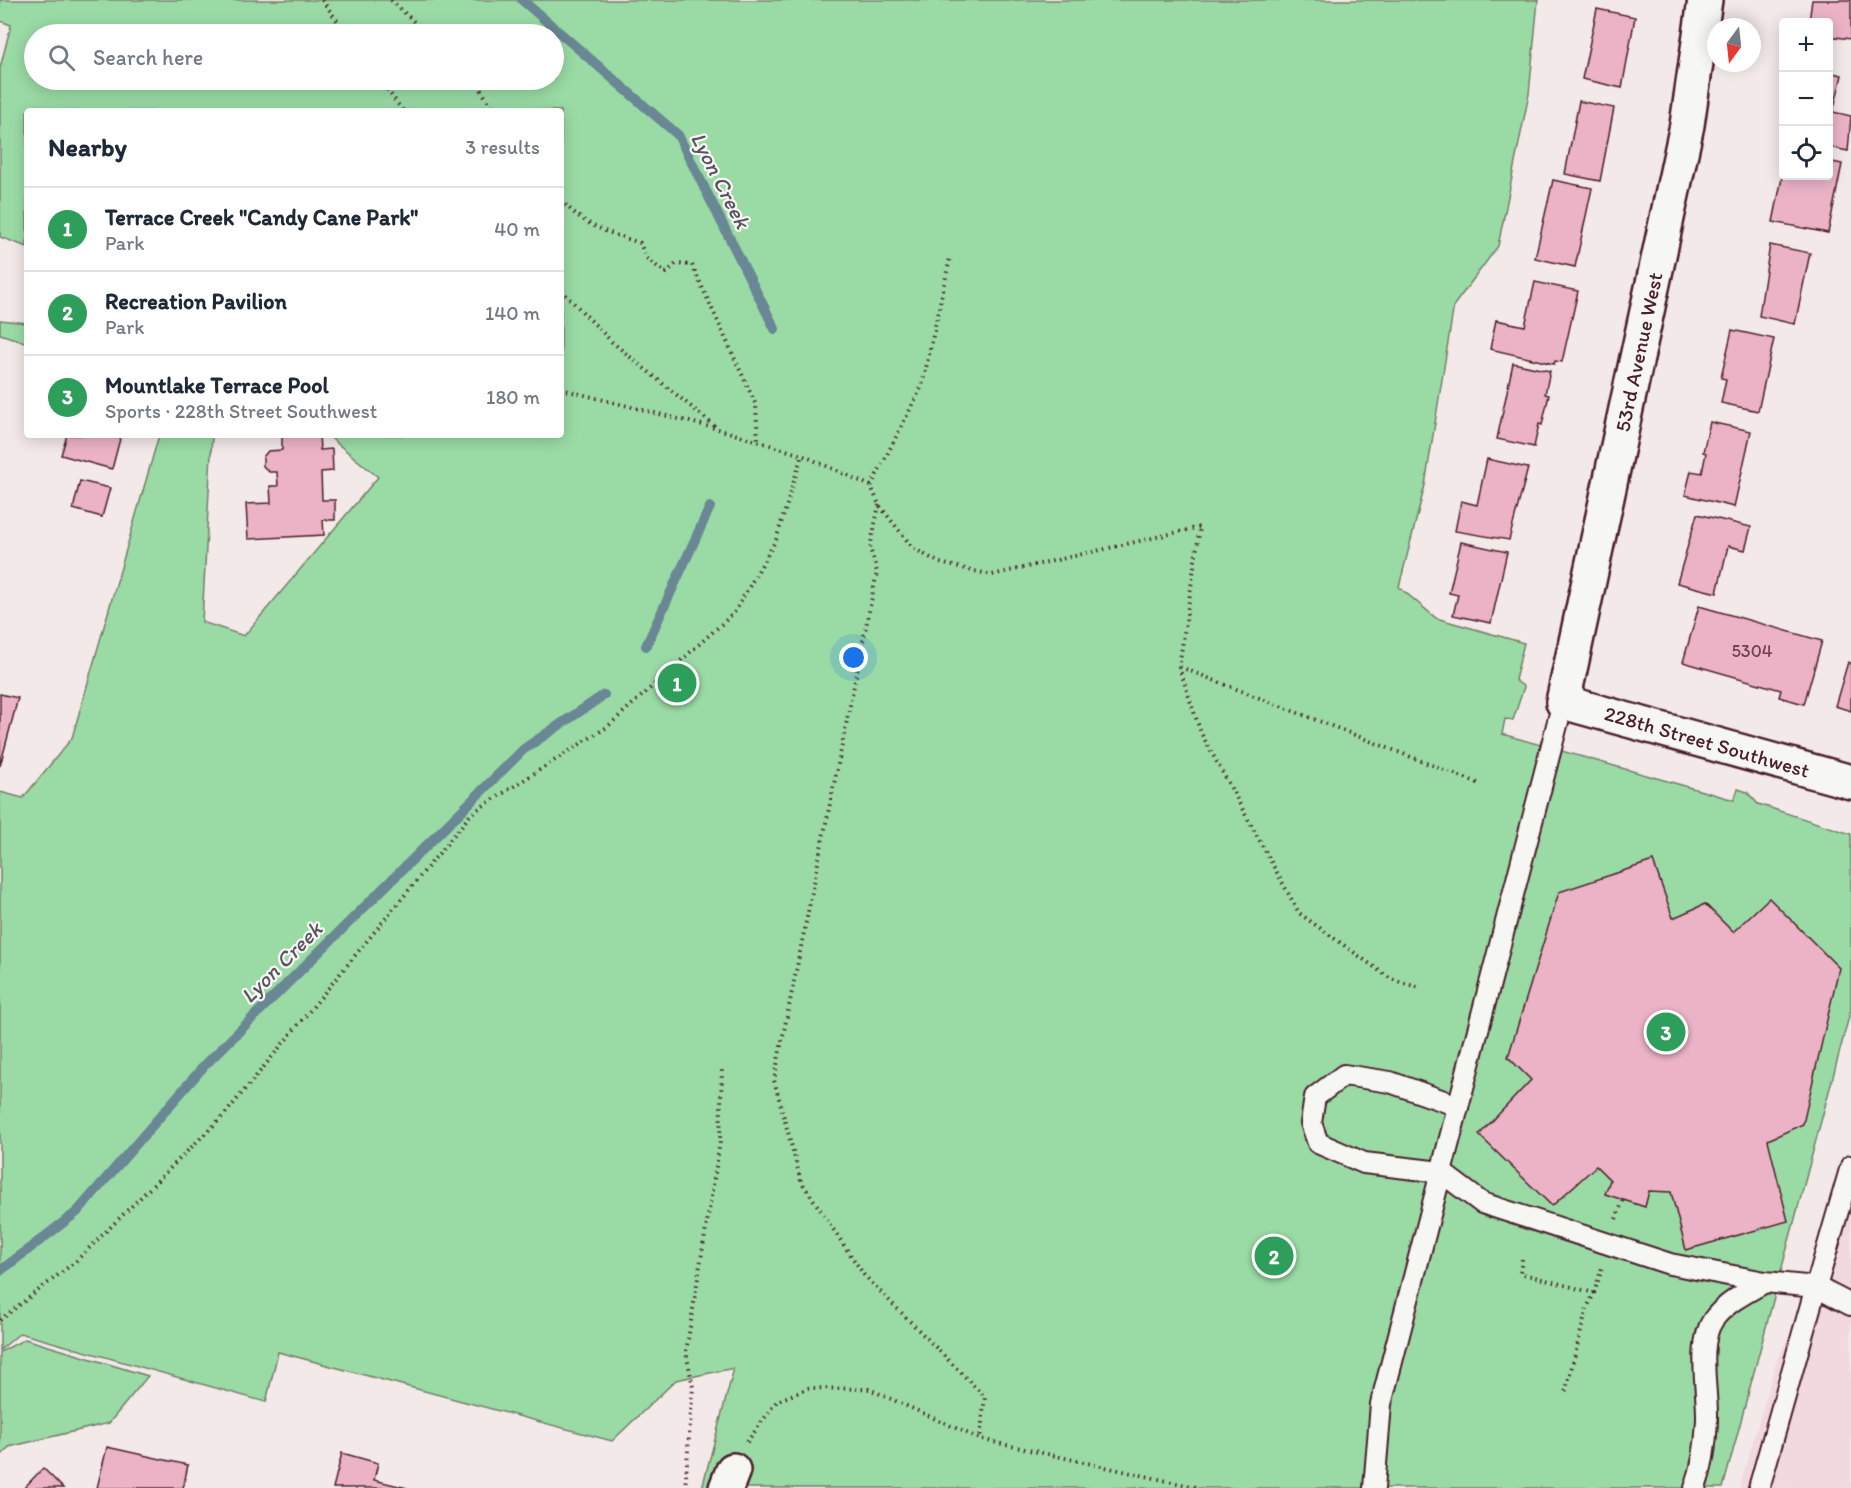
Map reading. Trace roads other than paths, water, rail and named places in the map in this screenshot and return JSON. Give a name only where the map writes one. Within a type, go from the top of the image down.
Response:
[{"type":"street","name":"53rd Avenue West","points":[[1563,702],[1687,125],[1705,0]]},
{"type":"street","name":"228th Street Southwest","points":[[1563,702],[1851,782]]},
{"type":"lane","points":[[1374,1488],[1381,1404],[1563,702]]},
{"type":"lane","points":[[1458,1106],[1390,1082],[1344,1075],[1315,1097],[1311,1123],[1318,1143],[1364,1163],[1441,1172],[1482,1203],[1670,1264],[1765,1282],[1816,1287],[1851,1305]]},
{"type":"lane","points":[[1759,1488],[1851,1166]]},
{"type":"lane","points":[[1695,1488],[1703,1467],[1707,1422],[1704,1340],[1713,1320],[1738,1297],[1765,1282]]},
{"type":"waterway","name":"Lyon Creek","points":[[522,0],[550,24]]},
{"type":"waterway","name":"Lyon Creek","points":[[564,36],[678,135],[775,329]]},
{"type":"waterway","name":"Lyon Creek","points":[[646,646],[710,507]]},
{"type":"waterway","name":"Lyon Creek","points":[[0,1271],[77,1212],[204,1066],[524,749],[604,695]]},
{"type":"place","name":"Terrace Creek \"Candy Cane Park\"","points":[[677,683]]},
{"type":"place","name":"Mountlake Terrace Pool","points":[[1666,1032]]},
{"type":"place","name":"Recreation Pavilion","points":[[1274,1256]]}]
